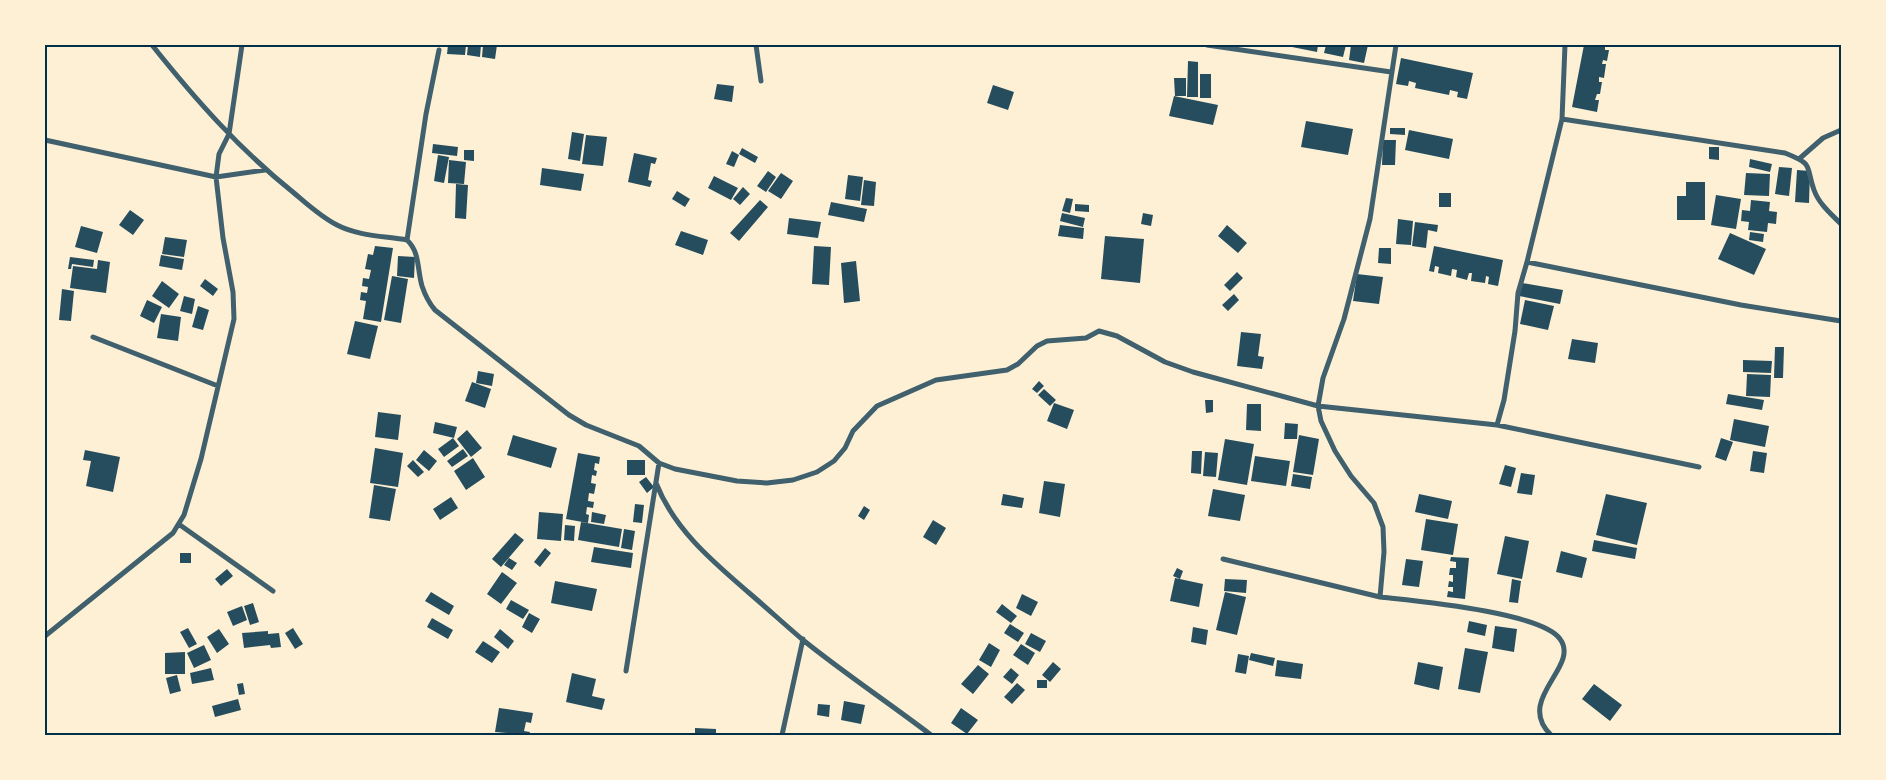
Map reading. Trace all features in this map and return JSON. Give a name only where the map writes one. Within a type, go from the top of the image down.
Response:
[{"type":"street","points":[[152,45],[194,97],[265,170],[335,224],[351,231],[407,240]]},
{"type":"street","points":[[45,636],[180,525],[201,459],[234,319],[216,177],[219,154],[229,134],[242,45]]},
{"type":"street","points":[[756,45],[761,81]]},
{"type":"street","points":[[1207,45],[1391,72]]},
{"type":"street","points":[[1380,597],[1384,552],[1383,527],[1374,503],[1351,476],[1335,451],[1321,421],[1318,406],[1323,378],[1344,319],[1370,219],[1396,45]]},
{"type":"street","points":[[1497,425],[1506,390],[1518,293],[1528,262],[1562,119],[1565,45]]},
{"type":"street","points":[[439,50],[407,240],[416,253],[422,286],[428,300],[436,310],[569,415],[586,425],[639,446],[659,462],[675,468],[736,481],[767,483],[793,480],[817,472],[834,461],[845,448],[853,431],[877,406],[936,380],[1006,370],[1018,364],[1037,346],[1047,341],[1086,338],[1099,331],[1117,336],[1165,362],[1193,372],[1318,406],[1497,425],[1699,467]]},
{"type":"street","points":[[1562,119],[1785,153],[1799,158],[1810,168],[1814,189],[1822,206],[1841,224]]},
{"type":"street","points":[[1799,158],[1823,138],[1841,130]]},
{"type":"street","points":[[45,140],[216,177],[265,170]]},
{"type":"street","points":[[1528,262],[1741,305],[1841,321]]},
{"type":"street","points":[[93,337],[218,386]]},
{"type":"street","points":[[626,671],[659,462]]},
{"type":"street","points":[[656,483],[664,503],[690,538],[803,640],[931,735]]},
{"type":"street","points":[[180,525],[273,591]]},
{"type":"street","points":[[1223,559],[1380,597],[1446,604],[1516,619],[1552,631],[1561,639],[1565,650],[1564,659],[1550,679],[1542,698],[1541,720],[1551,735]]},
{"type":"street","points":[[782,735],[803,640]]},
{"type":"building","points":[[448,45],[466,45],[465,55],[447,54]]},
{"type":"building","points":[[468,45],[481,45],[480,57],[467,55]]},
{"type":"building","points":[[483,45],[497,45],[495,59],[482,57]]},
{"type":"building","points":[[1293,45],[1318,45],[1317,52],[1292,47]]},
{"type":"building","points":[[1326,45],[1346,45],[1343,57],[1324,53]]},
{"type":"building","points":[[1351,45],[1368,45],[1364,63],[1349,60]]},
{"type":"building","points":[[1584,45],[1605,45],[1605,50],[1609,50],[1607,61],[1603,60],[1602,64],[1606,64],[1604,78],[1599,77],[1599,82],[1602,82],[1600,94],[1597,94],[1595,100],[1599,100],[1597,112],[1572,107]]},
{"type":"building","points":[[1401,58],[1473,73],[1467,99],[1457,97],[1458,92],[1450,90],[1449,95],[1415,88],[1416,83],[1409,81],[1408,86],[1396,84]]},
{"type":"building","points":[[1188,61],[1198,62],[1198,97],[1187,97]]},
{"type":"building","points":[[1200,74],[1211,74],[1211,98],[1200,98]]},
{"type":"building","points":[[1174,78],[1186,78],[1186,96],[1175,96]]},
{"type":"building","points":[[717,84],[734,86],[732,102],[714,99]]},
{"type":"building","points":[[993,85],[1014,92],[1008,110],[987,103]]},
{"type":"building","points":[[1174,96],[1218,105],[1213,125],[1169,116]]},
{"type":"building","points":[[1306,121],[1353,129],[1348,155],[1301,147]]},
{"type":"building","points":[[1390,128],[1405,128],[1405,135],[1390,134]]},
{"type":"building","points":[[1409,130],[1453,139],[1449,159],[1405,150]]},
{"type":"building","points":[[572,132],[584,134],[580,161],[568,159]]},
{"type":"building","points":[[586,135],[607,137],[603,166],[582,164]]},
{"type":"building","points":[[1383,140],[1396,140],[1395,165],[1382,165]]},
{"type":"building","points":[[433,144],[458,147],[457,156],[432,153]]},
{"type":"building","points":[[1709,147],[1719,147],[1719,160],[1709,159]]},
{"type":"building","points":[[742,148],[758,157],[755,163],[739,154]]},
{"type":"building","points":[[464,150],[474,150],[474,161],[464,160]]},
{"type":"building","points":[[732,151],[739,155],[734,167],[726,164]]},
{"type":"building","points":[[634,153],[657,158],[655,164],[651,163],[648,180],[652,181],[650,187],[628,182]]},
{"type":"building","points":[[438,155],[449,157],[444,183],[434,181]]},
{"type":"building","points":[[1750,159],[1772,164],[1770,172],[1749,167]]},
{"type":"building","points":[[449,160],[466,162],[464,184],[448,183]]},
{"type":"building","points":[[1779,167],[1792,168],[1789,196],[1775,194]]},
{"type":"building","points":[[542,168],[584,174],[581,191],[540,185]]},
{"type":"building","points":[[1797,170],[1810,171],[1809,203],[1795,202]]},
{"type":"building","points":[[768,171],[776,177],[766,192],[757,186]]},
{"type":"building","points":[[781,173],[793,181],[781,199],[768,191]]},
{"type":"building","points":[[1746,173],[1770,174],[1769,196],[1744,195]]},
{"type":"building","points":[[848,175],[863,177],[860,201],[845,199]]},
{"type":"building","points":[[714,176],[738,188],[731,200],[708,188]]},
{"type":"building","points":[[864,180],[876,182],[874,206],[861,205]]},
{"type":"building","points":[[1686,182],[1705,182],[1705,220],[1677,220],[1677,196],[1686,196]]},
{"type":"building","points":[[456,184],[468,185],[466,219],[455,218]]},
{"type":"building","points":[[743,187],[750,194],[740,205],[733,199]]},
{"type":"building","points":[[677,191],[690,199],[685,207],[672,199]]},
{"type":"building","points":[[1439,193],[1451,193],[1451,207],[1439,207]]},
{"type":"building","points":[[1716,195],[1741,199],[1736,229],[1711,225]]},
{"type":"building","points":[[1066,198],[1073,199],[1070,213],[1062,211]]},
{"type":"building","points":[[760,200],[768,207],[739,241],[730,233]]},
{"type":"building","points":[[1751,200],[1770,202],[1769,211],[1777,212],[1776,224],[1768,223],[1767,232],[1748,230],[1749,222],[1741,221],[1742,210],[1750,211]]},
{"type":"building","points":[[831,202],[867,209],[864,222],[828,215]]},
{"type":"building","points":[[1075,204],[1089,205],[1089,212],[1075,211]]},
{"type":"building","points":[[130,210],[144,220],[133,235],[119,225]]},
{"type":"building","points":[[1062,213],[1085,218],[1083,227],[1060,221]]},
{"type":"building","points":[[1143,213],[1153,215],[1151,226],[1141,224]]},
{"type":"building","points":[[789,218],[821,222],[818,238],[787,234]]},
{"type":"building","points":[[1398,219],[1413,221],[1411,245],[1396,244]]},
{"type":"building","points":[[1415,222],[1438,225],[1437,232],[1428,230],[1426,248],[1412,246]]},
{"type":"building","points":[[1060,225],[1084,228],[1083,239],[1058,236]]},
{"type":"building","points":[[1227,225],[1247,243],[1238,253],[1218,236]]},
{"type":"building","points":[[81,226],[103,232],[97,253],[75,247]]},
{"type":"building","points":[[681,231],[708,240],[703,255],[675,245]]},
{"type":"building","points":[[1750,232],[1764,234],[1763,242],[1749,240]]},
{"type":"building","points":[[1730,233],[1766,249],[1754,275],[1718,259]]},
{"type":"building","points":[[1105,236],[1144,239],[1140,283],[1101,279]]},
{"type":"building","points":[[165,237],[187,240],[184,257],[162,254]]},
{"type":"building","points":[[375,246],[393,248],[381,322],[363,319],[366,301],[360,300],[361,292],[367,293],[368,287],[362,286],[363,278],[369,279],[371,270],[365,269],[368,254],[373,255]]},
{"type":"building","points":[[814,246],[831,247],[829,285],[812,284]]},
{"type":"building","points":[[1434,246],[1503,260],[1498,286],[1488,284],[1489,277],[1486,276],[1485,283],[1471,281],[1472,273],[1469,273],[1467,280],[1456,277],[1457,270],[1452,269],[1451,276],[1438,273],[1439,267],[1435,266],[1434,272],[1429,271]]},
{"type":"building","points":[[1379,248],[1391,248],[1391,264],[1378,263]]},
{"type":"building","points":[[161,255],[184,259],[182,270],[159,266]]},
{"type":"building","points":[[398,256],[415,257],[414,278],[397,276]]},
{"type":"building","points":[[70,257],[94,260],[93,267],[72,264],[71,269],[68,269]]},
{"type":"building","points":[[98,260],[110,262],[106,293],[70,288],[73,266],[97,269]]},
{"type":"building","points":[[856,261],[860,301],[844,303],[841,263]]},
{"type":"building","points":[[1237,272],[1243,278],[1230,291],[1224,285]]},
{"type":"building","points":[[1357,274],[1383,277],[1379,304],[1353,301]]},
{"type":"building","points":[[392,276],[408,279],[401,323],[384,320]]},
{"type":"building","points":[[205,279],[218,289],[213,296],[200,286]]},
{"type":"building","points":[[162,281],[179,294],[169,308],[152,296]]},
{"type":"building","points":[[1522,283],[1563,290],[1560,304],[1519,296]]},
{"type":"building","points":[[62,289],[74,291],[71,321],[59,320]]},
{"type":"building","points":[[1234,294],[1239,300],[1228,311],[1222,305]]},
{"type":"building","points":[[184,296],[195,299],[192,314],[180,311]]},
{"type":"building","points":[[147,300],[162,307],[154,323],[140,316]]},
{"type":"building","points":[[1525,300],[1554,306],[1548,330],[1520,324]]},
{"type":"building","points":[[198,306],[209,310],[203,330],[192,327]]},
{"type":"building","points":[[161,314],[181,317],[178,341],[157,338]]},
{"type":"building","points":[[355,321],[378,326],[370,359],[347,354]]},
{"type":"building","points":[[1241,332],[1261,334],[1258,356],[1264,357],[1262,369],[1237,366]]},
{"type":"building","points":[[1572,339],[1598,343],[1595,363],[1568,359]]},
{"type":"building","points":[[1775,347],[1784,347],[1783,378],[1774,378]]},
{"type":"building","points":[[1743,360],[1772,361],[1771,373],[1743,372]]},
{"type":"building","points":[[478,371],[494,374],[492,386],[476,383]]},
{"type":"building","points":[[1747,374],[1771,375],[1770,397],[1746,396]]},
{"type":"building","points":[[1039,381],[1044,386],[1037,393],[1032,389]]},
{"type":"building","points":[[472,382],[491,389],[485,408],[465,401]]},
{"type":"building","points":[[1044,389],[1056,400],[1050,406],[1038,395]]},
{"type":"building","points":[[1728,394],[1764,400],[1762,410],[1726,404]]},
{"type":"building","points":[[1205,400],[1213,400],[1213,412],[1206,413]]},
{"type":"building","points":[[1054,403],[1074,410],[1067,429],[1047,421]]},
{"type":"building","points":[[1247,404],[1261,404],[1261,431],[1246,430]]},
{"type":"building","points":[[378,412],[401,415],[398,440],[375,437]]},
{"type":"building","points":[[1734,419],[1769,426],[1765,447],[1730,440]]},
{"type":"building","points":[[435,422],[457,427],[454,438],[433,433]]},
{"type":"building","points":[[1285,423],[1298,424],[1297,439],[1284,439]]},
{"type":"building","points":[[467,430],[482,448],[471,457],[457,439]]},
{"type":"building","points":[[513,435],[557,448],[551,468],[507,455]]},
{"type":"building","points":[[1299,435],[1319,439],[1313,475],[1293,472]]},
{"type":"building","points":[[453,438],[459,446],[444,457],[438,449]]},
{"type":"building","points":[[1721,438],[1733,442],[1726,461],[1715,457]]},
{"type":"building","points":[[1225,439],[1254,444],[1247,485],[1218,480]]},
{"type":"building","points":[[375,448],[403,453],[398,487],[370,483]]},
{"type":"building","points":[[463,449],[468,456],[452,467],[447,461]]},
{"type":"building","points":[[85,450],[120,457],[113,492],[86,486],[91,461],[83,460]]},
{"type":"building","points":[[424,450],[437,461],[429,471],[416,460]]},
{"type":"building","points":[[1192,451],[1202,451],[1201,474],[1191,473]]},
{"type":"building","points":[[1753,451],[1767,453],[1764,473],[1750,471]]},
{"type":"building","points":[[1205,452],[1218,453],[1216,477],[1203,476]]},
{"type":"building","points":[[578,453],[600,457],[599,464],[595,463],[594,470],[597,471],[596,476],[592,475],[591,483],[596,484],[594,494],[589,493],[588,501],[594,502],[593,508],[587,507],[588,523],[566,519]]},
{"type":"building","points":[[1255,456],[1290,461],[1286,486],[1251,481]]},
{"type":"building","points":[[473,458],[485,477],[466,490],[454,471]]},
{"type":"building","points":[[413,460],[424,472],[418,477],[407,466]]},
{"type":"building","points":[[627,460],[645,460],[645,475],[627,475]]},
{"type":"building","points":[[1505,465],[1516,468],[1511,487],[1499,484]]},
{"type":"building","points":[[1521,473],[1535,475],[1532,495],[1517,493]]},
{"type":"building","points":[[1293,474],[1312,477],[1310,489],[1291,486]]},
{"type":"building","points":[[646,477],[654,487],[647,493],[639,482]]},
{"type":"building","points":[[1044,481],[1065,484],[1060,517],[1039,513]]},
{"type":"building","points":[[374,485],[396,489],[390,521],[369,518]]},
{"type":"building","points":[[1213,489],[1245,495],[1240,521],[1208,516]]},
{"type":"building","points":[[1003,494],[1024,498],[1022,508],[1001,505]]},
{"type":"building","points":[[1419,494],[1452,501],[1448,519],[1415,512]]},
{"type":"building","points":[[1606,494],[1647,503],[1637,545],[1596,535]]},
{"type":"building","points":[[451,497],[458,508],[440,520],[433,509]]},
{"type":"building","points":[[635,504],[644,505],[642,523],[633,522]]},
{"type":"building","points":[[864,506],[870,510],[864,520],[858,516]]},
{"type":"building","points":[[539,512],[563,514],[561,541],[537,539]]},
{"type":"building","points":[[592,512],[606,515],[604,524],[591,522]]},
{"type":"building","points":[[1426,519],[1458,524],[1453,555],[1421,550]]},
{"type":"building","points":[[933,520],[946,528],[936,545],[923,537]]},
{"type":"building","points":[[581,522],[622,529],[619,547],[578,540]]},
{"type":"building","points":[[565,525],[575,526],[574,541],[564,540]]},
{"type":"building","points":[[624,529],[635,531],[632,550],[621,548]]},
{"type":"building","points":[[515,533],[524,540],[501,567],[492,559]]},
{"type":"building","points":[[1505,536],[1529,541],[1522,579],[1497,574]]},
{"type":"building","points":[[1594,540],[1637,548],[1635,559],[1592,551]]},
{"type":"building","points":[[594,547],[633,553],[631,568],[591,562]]},
{"type":"building","points":[[545,548],[551,553],[540,567],[534,562]]},
{"type":"building","points":[[1561,551],[1587,558],[1582,578],[1556,572]]},
{"type":"building","points":[[180,553],[191,553],[191,563],[180,563]]},
{"type":"building","points":[[1451,557],[1469,558],[1465,599],[1447,597],[1448,591],[1453,592],[1453,587],[1448,587],[1449,581],[1453,582],[1453,575],[1449,575],[1450,568],[1456,568],[1456,562],[1450,561]]},
{"type":"building","points":[[509,558],[517,563],[512,570],[504,565]]},
{"type":"building","points":[[1406,559],[1423,561],[1419,587],[1402,585]]},
{"type":"building","points":[[1177,568],[1183,571],[1180,579],[1173,576]]},
{"type":"building","points":[[227,569],[233,576],[221,586],[215,579]]},
{"type":"building","points":[[502,572],[517,583],[501,604],[487,594]]},
{"type":"building","points":[[1175,578],[1203,584],[1199,607],[1170,601]]},
{"type":"building","points":[[1225,579],[1247,580],[1246,593],[1224,591]]},
{"type":"building","points":[[1512,579],[1521,581],[1518,603],[1509,602]]},
{"type":"building","points":[[555,581],[597,589],[592,611],[551,603]]},
{"type":"building","points":[[431,592],[454,606],[449,615],[425,601]]},
{"type":"building","points":[[1225,592],[1246,597],[1237,635],[1216,630]]},
{"type":"building","points":[[1022,594],[1038,602],[1031,616],[1016,608]]},
{"type":"building","points":[[511,600],[529,610],[523,619],[506,609]]},
{"type":"building","points":[[253,603],[259,622],[250,625],[244,606]]},
{"type":"building","points":[[1002,604],[1017,616],[1011,623],[996,612]]},
{"type":"building","points":[[242,606],[247,620],[233,626],[227,612]]},
{"type":"building","points":[[529,613],[540,619],[532,633],[522,627]]},
{"type":"building","points":[[432,618],[453,630],[448,639],[427,627]]},
{"type":"building","points":[[1469,621],[1487,625],[1485,636],[1467,632]]},
{"type":"building","points":[[1010,624],[1024,633],[1018,642],[1004,633]]},
{"type":"building","points":[[1495,626],[1517,629],[1514,652],[1492,648]]},
{"type":"building","points":[[1193,627],[1208,630],[1206,645],[1191,642]]},
{"type":"building","points":[[188,628],[197,644],[189,648],[180,632]]},
{"type":"building","points":[[293,628],[303,644],[295,649],[285,633]]},
{"type":"building","points":[[219,629],[229,644],[217,653],[207,637]]},
{"type":"building","points":[[500,629],[514,641],[508,649],[494,637]]},
{"type":"building","points":[[268,631],[268,634],[279,633],[281,647],[271,648],[270,645],[244,648],[242,633]]},
{"type":"building","points":[[1031,633],[1046,641],[1040,652],[1025,644]]},
{"type":"building","points":[[483,641],[500,652],[492,663],[475,652]]},
{"type":"building","points":[[989,643],[1000,650],[991,667],[979,660]]},
{"type":"building","points":[[1021,644],[1035,653],[1028,665],[1013,655]]},
{"type":"building","points":[[204,645],[211,660],[194,668],[187,653]]},
{"type":"building","points":[[1465,648],[1488,652],[1480,693],[1458,689]]},
{"type":"building","points":[[185,652],[185,674],[165,674],[165,653]]},
{"type":"building","points":[[1251,653],[1275,658],[1273,666],[1249,660]]},
{"type":"building","points":[[1238,654],[1249,656],[1246,674],[1235,672]]},
{"type":"building","points":[[1277,660],[1303,664],[1301,679],[1275,676]]},
{"type":"building","points":[[1053,662],[1061,669],[1050,682],[1042,675]]},
{"type":"building","points":[[1418,662],[1443,667],[1439,690],[1414,684]]},
{"type":"building","points":[[978,665],[989,674],[973,694],[961,684]]},
{"type":"building","points":[[211,668],[214,680],[192,684],[190,673]]},
{"type":"building","points":[[1011,668],[1019,675],[1012,684],[1003,677]]},
{"type":"building","points":[[572,673],[596,679],[592,696],[605,699],[602,710],[566,702]]},
{"type":"building","points":[[177,675],[181,691],[170,694],[166,678]]},
{"type":"building","points":[[1037,680],[1047,680],[1047,688],[1037,688]]},
{"type":"building","points":[[243,683],[245,694],[239,695],[237,684]]},
{"type":"building","points":[[1017,683],[1025,690],[1012,704],[1004,697]]},
{"type":"building","points":[[1594,684],[1622,705],[1610,721],[1582,699]]},
{"type":"building","points":[[238,699],[241,710],[215,717],[212,706]]},
{"type":"building","points":[[844,701],[865,705],[861,724],[841,720]]},
{"type":"building","points":[[818,704],[830,705],[829,717],[817,715]]},
{"type":"building","points":[[499,708],[533,713],[531,723],[526,722],[524,731],[530,732],[529,735],[495,732]]},
{"type":"building","points":[[961,708],[978,720],[967,734],[951,723]]},
{"type":"building","points":[[695,728],[716,729],[716,735],[695,735]]}]
